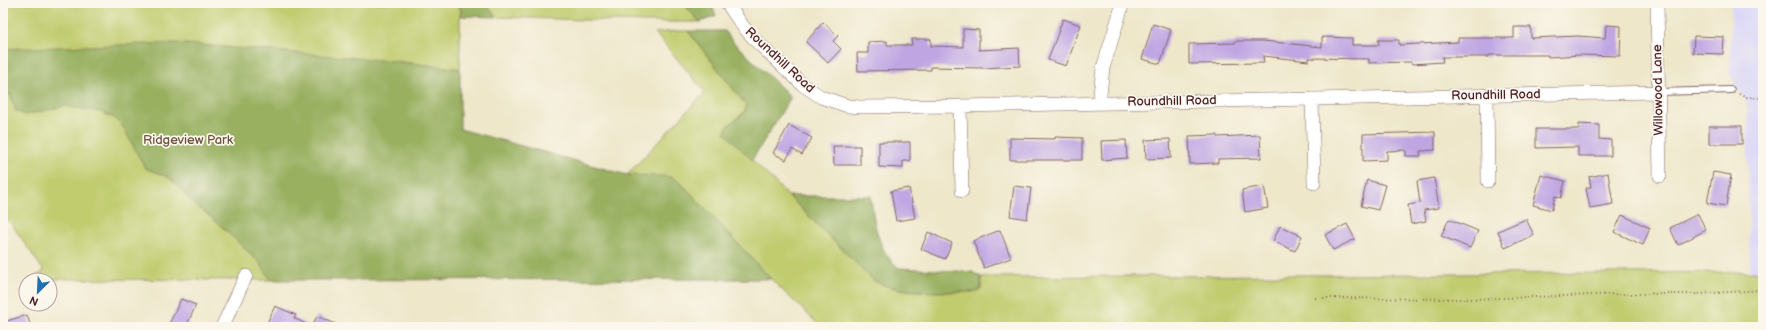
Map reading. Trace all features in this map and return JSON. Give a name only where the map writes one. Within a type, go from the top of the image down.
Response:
[{"type":"street","name":"Roundhill Road","points":[[727,3],[742,25],[756,41],[803,85],[821,97],[848,106],[960,106],[1099,102],[1658,92]]},
{"type":"street","points":[[1099,102],[1103,68],[1122,3]]},
{"type":"street","name":"Willowood Lane","points":[[1657,3],[1660,176]]},
{"type":"street","points":[[1487,95],[1488,181]]},
{"type":"street","points":[[1312,99],[1314,184]]},
{"type":"street","points":[[960,106],[962,191]]},
{"type":"street","points":[[222,327],[246,276]]},
{"type":"lane","points":[[1658,92],[1732,90]]},
{"type":"path","points":[[1732,90],[1745,97],[1763,98]]},
{"type":"path","points":[[1315,298],[1472,299],[1623,294],[1695,294],[1763,290]]},
{"type":"shaded area","points":[[1731,3],[1763,3],[1763,272],[1750,272],[1747,103],[1730,75]]},
{"type":"green space","name":"Ridgeview Park","points":[[3,3],[447,3],[459,6],[461,10],[460,69],[393,61],[271,280],[58,279],[58,272],[42,272],[44,271],[10,222],[3,217]]},
{"type":"green space","points":[[447,3],[485,3],[496,17],[460,16],[461,10],[459,6]]},
{"type":"green space","points":[[485,3],[683,3],[700,22],[646,22],[496,17]]},
{"type":"green space","points":[[683,3],[711,3],[716,16],[700,22]]},
{"type":"green space","points":[[688,31],[746,105],[745,111],[727,127],[725,133],[874,281],[886,285],[911,290],[976,292],[981,288],[981,277],[1763,272],[1763,327],[821,327],[771,279],[681,183],[627,175],[705,92],[655,33]]},
{"type":"green space","points":[[688,31],[725,31],[732,41],[791,97],[752,160],[725,133],[727,127],[745,112],[746,105]]},
{"type":"green space","name":"Ridgeview Park","points":[[175,43],[393,61],[460,69],[460,129],[627,175],[671,177],[681,183],[771,279],[271,280],[259,262],[220,225],[192,202],[170,178],[145,168],[122,125],[115,118],[101,112],[65,106],[25,115],[16,111],[10,94],[3,94],[3,49]]},
{"type":"green space","points":[[789,196],[871,196],[875,225],[881,245],[892,262],[899,268],[972,272],[981,277],[981,288],[976,292],[924,291],[898,288],[874,281]]},
{"type":"building","points":[[1063,19],[1081,25],[1066,66],[1048,60]]},
{"type":"building","points":[[823,22],[838,36],[833,41],[841,49],[828,63],[806,42]]},
{"type":"building","points":[[1153,24],[1171,30],[1160,64],[1142,59]]},
{"type":"building","points":[[1606,25],[1621,26],[1620,56],[1579,55],[1548,57],[1548,55],[1489,55],[1489,57],[1442,57],[1443,62],[1412,64],[1411,62],[1369,63],[1369,59],[1309,58],[1309,61],[1263,56],[1264,63],[1189,64],[1189,44],[1263,41],[1322,47],[1322,37],[1352,38],[1352,45],[1379,45],[1378,40],[1399,40],[1399,45],[1458,42],[1458,38],[1514,38],[1514,27],[1531,27],[1531,38],[1578,36],[1605,38]]},
{"type":"building","points":[[963,29],[979,30],[979,50],[1019,48],[1020,66],[983,68],[931,67],[931,70],[858,71],[857,53],[868,53],[868,42],[887,41],[887,45],[912,45],[911,39],[931,39],[931,46],[963,47]]},
{"type":"building","points":[[1694,36],[1724,37],[1723,54],[1693,53]]},
{"type":"building","points":[[1579,124],[1599,125],[1599,139],[1611,140],[1611,156],[1578,156],[1578,147],[1536,148],[1536,129],[1579,129]]},
{"type":"building","points":[[789,125],[812,138],[802,155],[792,149],[786,160],[773,153]]},
{"type":"building","points":[[1709,126],[1742,126],[1742,144],[1709,144]]},
{"type":"building","points":[[1435,132],[1435,150],[1420,151],[1421,156],[1406,156],[1406,150],[1387,151],[1387,160],[1363,161],[1363,134]]},
{"type":"building","points":[[1217,135],[1217,137],[1260,135],[1261,158],[1218,159],[1218,163],[1190,164],[1189,136]]},
{"type":"building","points":[[1055,137],[1082,138],[1082,160],[1010,160],[1010,138],[1055,139]]},
{"type":"building","points":[[1170,139],[1171,158],[1146,159],[1145,140]]},
{"type":"building","points":[[1126,140],[1127,158],[1102,160],[1101,141]]},
{"type":"building","points":[[879,142],[910,142],[910,161],[903,161],[903,168],[879,167]]},
{"type":"building","points":[[833,146],[860,146],[860,165],[834,165]]},
{"type":"building","points":[[1713,172],[1731,175],[1726,206],[1707,203]]},
{"type":"building","points":[[1608,173],[1613,204],[1590,208],[1586,188],[1591,187],[1589,177]]},
{"type":"building","points":[[1541,175],[1565,181],[1561,198],[1555,196],[1552,210],[1533,205]]},
{"type":"building","points":[[1434,178],[1439,208],[1424,210],[1426,221],[1411,224],[1408,205],[1420,203],[1417,181]]},
{"type":"building","points":[[1367,180],[1385,185],[1378,210],[1361,206]]},
{"type":"building","points":[[1014,186],[1031,188],[1027,219],[1010,216]]},
{"type":"building","points":[[1264,186],[1268,208],[1245,212],[1242,190]]},
{"type":"building","points":[[909,188],[915,218],[896,221],[891,191]]},
{"type":"building","points":[[1698,214],[1706,230],[1678,245],[1670,228]]},
{"type":"building","points":[[1622,215],[1650,228],[1643,245],[1614,232]]},
{"type":"building","points":[[1449,219],[1478,231],[1470,248],[1441,236]]},
{"type":"building","points":[[1526,219],[1534,235],[1505,248],[1498,231]]},
{"type":"building","points":[[1347,224],[1355,239],[1333,250],[1325,235]]},
{"type":"building","points":[[1280,226],[1302,236],[1295,251],[1273,241]]},
{"type":"building","points":[[1000,230],[1011,258],[984,268],[973,241]]},
{"type":"building","points":[[928,232],[952,243],[945,259],[921,249]]},
{"type":"building","points":[[181,299],[196,305],[186,327],[176,327],[169,324]]},
{"type":"building","points":[[275,306],[296,315],[294,318],[312,327],[276,327],[267,323]]},
{"type":"building","points":[[27,315],[31,327],[3,327],[3,322]]},
{"type":"building","points":[[317,316],[343,327],[312,327]]}]
